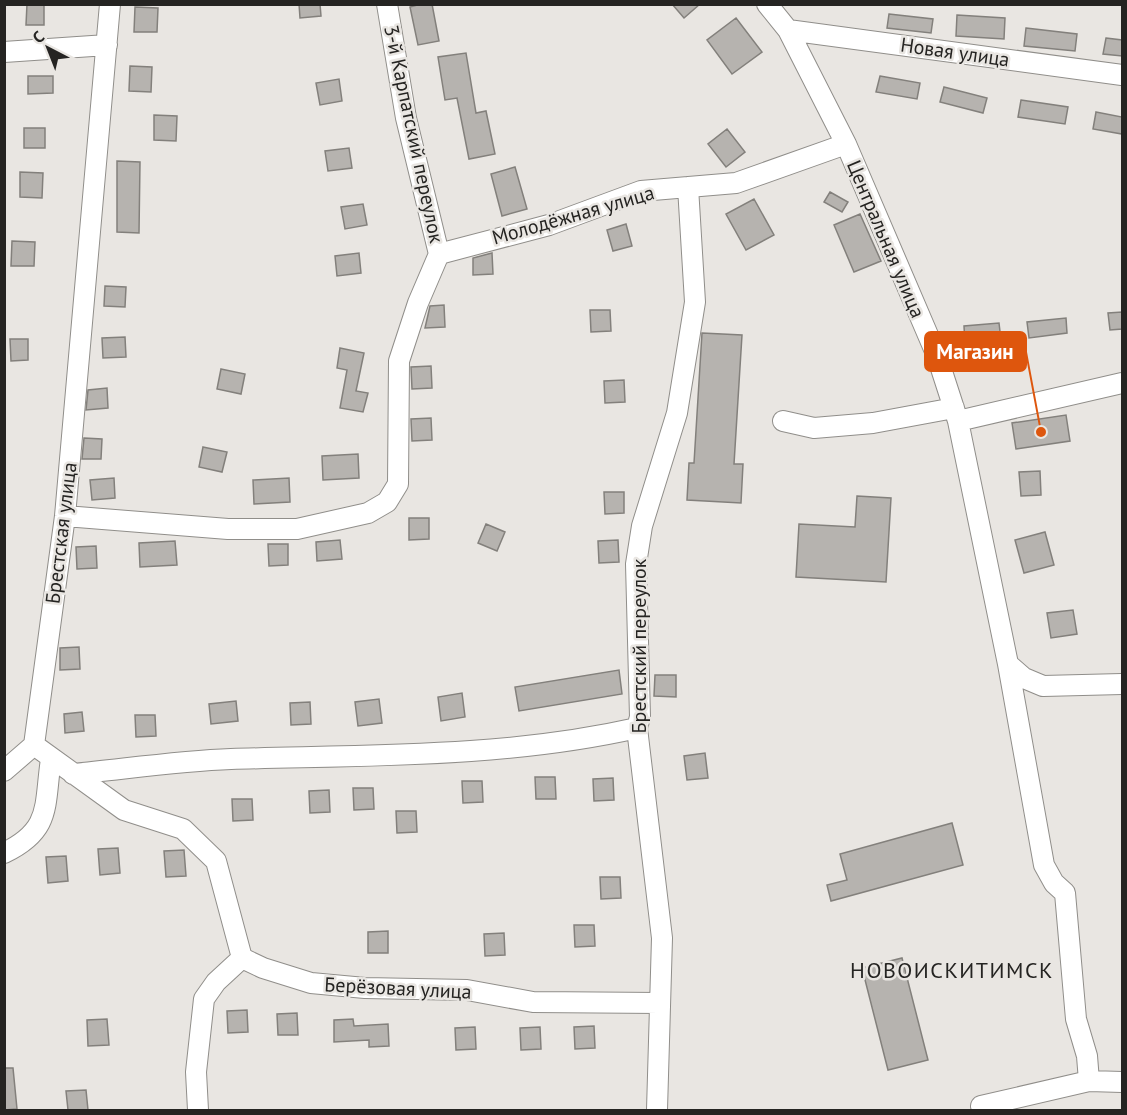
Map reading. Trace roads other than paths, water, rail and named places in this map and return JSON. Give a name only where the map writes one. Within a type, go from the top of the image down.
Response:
[{"type":"street","points":[[4,52],[107,45],[110,4]]},
{"type":"street","name":"3-й Карпатский переулок","points":[[65,516],[228,529],[297,530],[368,513],[387,502],[398,484],[399,361],[418,303],[439,254],[406,118],[387,4]]},
{"type":"street","name":"Центральная улица","points":[[767,4],[788,30],[846,144],[937,356],[956,414],[1008,664],[1044,865],[1054,884],[1065,893],[1076,1019],[1087,1056],[1089,1081]]},
{"type":"street","name":"Новая улица","points":[[788,30],[1122,75]]},
{"type":"street","name":"Брестская улица","points":[[34,745],[65,516],[107,45]]},
{"type":"street","name":"Молодёжная улица","points":[[439,254],[549,225],[641,191],[736,183],[846,144]]},
{"type":"street","name":"Брестский переулок","points":[[657,1110],[662,938],[637,728],[640,717],[636,564],[642,526],[677,413],[694,302],[688,187]]},
{"type":"street","points":[[783,421],[814,428],[956,414],[1122,383]]},
{"type":"street","points":[[1008,664],[1024,678],[1042,686],[1122,684]]},
{"type":"street","points":[[73,774],[228,759],[408,756],[581,741],[637,728]]},
{"type":"street","points":[[4,771],[34,745],[124,810],[183,829],[216,861],[242,958],[216,982],[204,999],[196,1072],[198,1110]]},
{"type":"street","points":[[4,853],[35,834],[42,823],[51,759]]},
{"type":"street","name":"Берёзовая улица","points":[[242,958],[263,968],[321,984],[365,988],[467,990],[533,1002],[660,1003]]},
{"type":"street","points":[[981,1106],[1089,1081],[1122,1082]]},
{"type":"place","name":"Магазин","points":[[1041,432]]},
{"type":"district","name":"НОВОИСКИТИМСК","points":[[952,970]]}]
